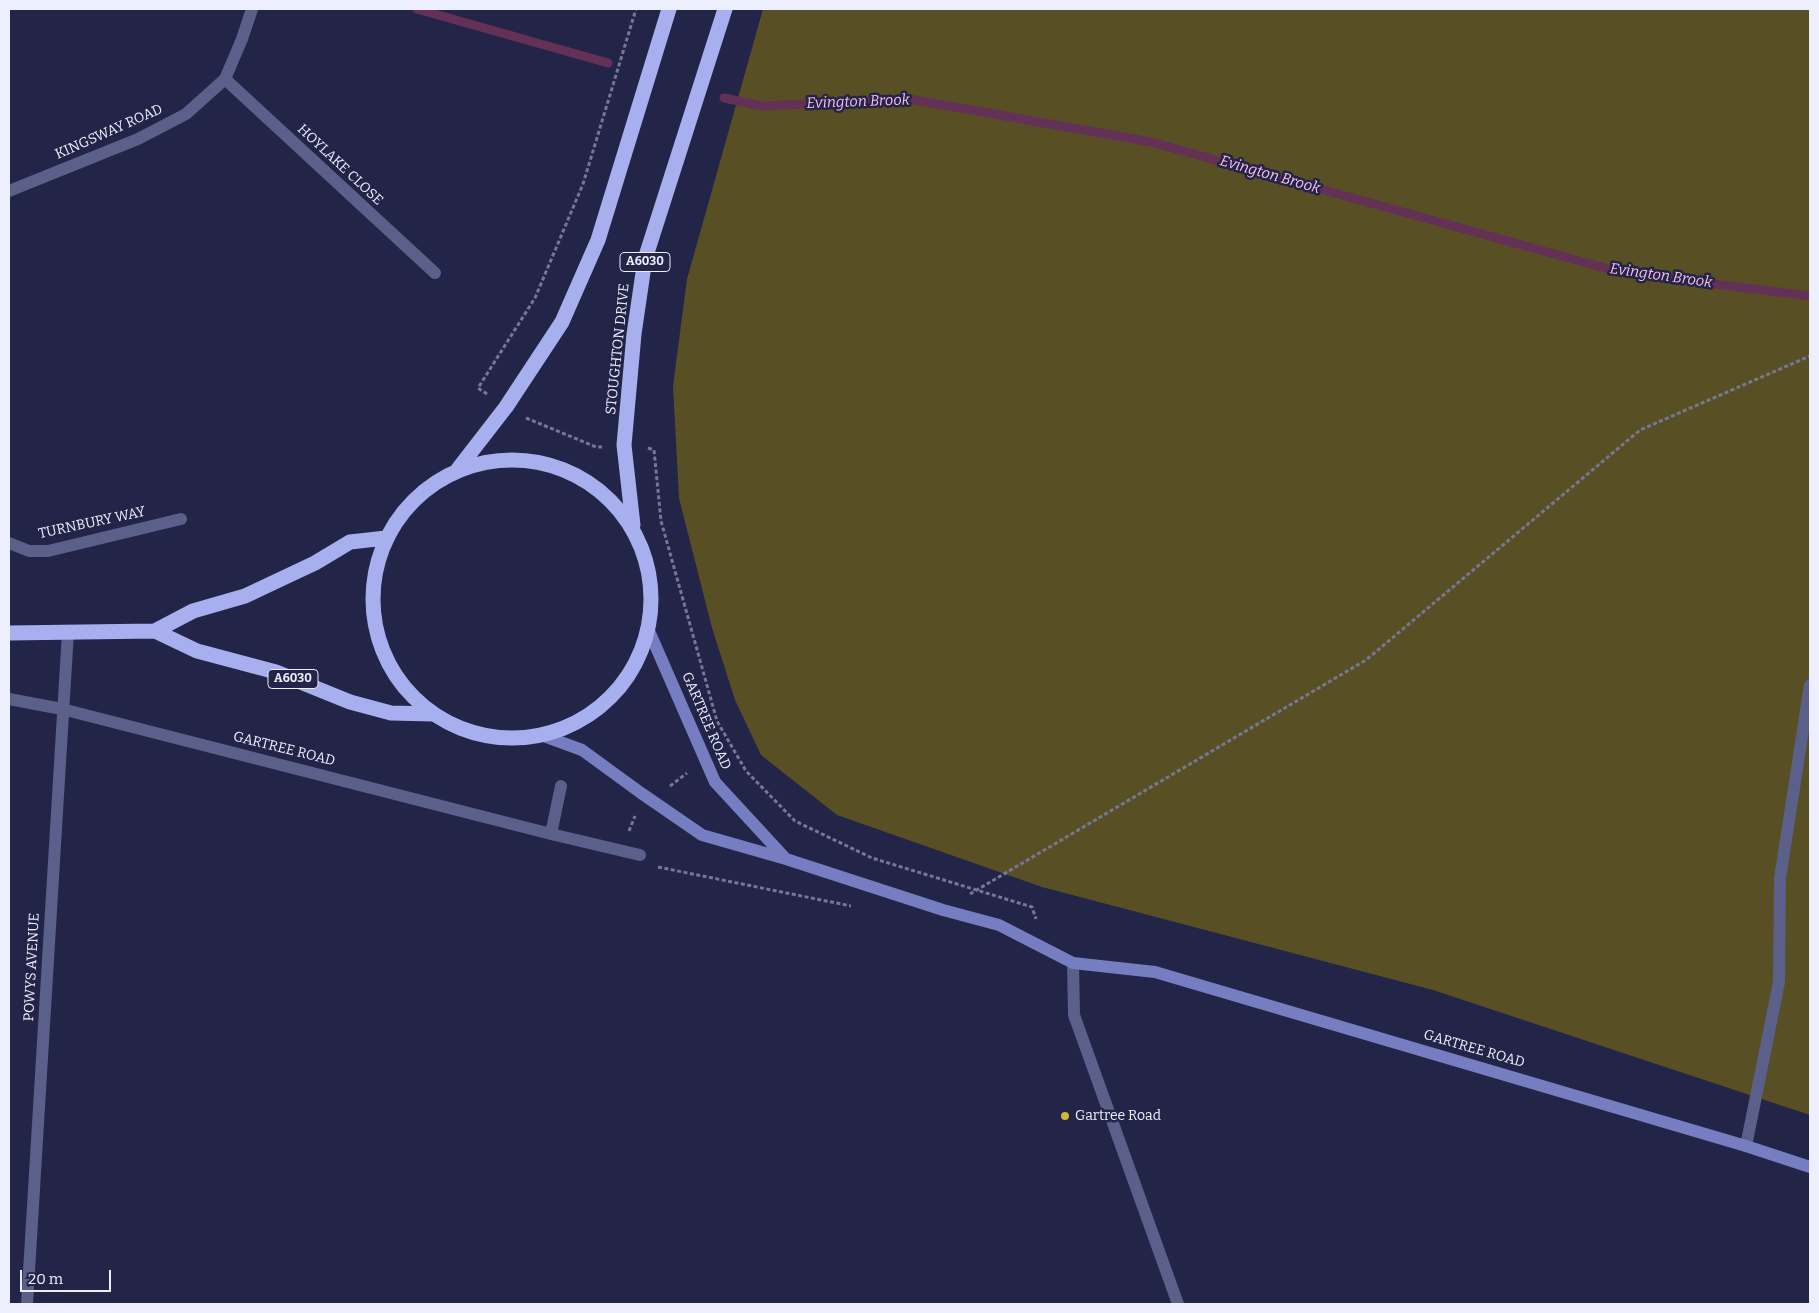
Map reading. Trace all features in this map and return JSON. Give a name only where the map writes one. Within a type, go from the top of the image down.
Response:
[{"type":"highway","points":[[458,469],[522,458],[572,471],[611,498],[633,525],[653,587],[649,631],[623,686],[578,723],[544,736],[503,739],[454,726],[433,714],[390,668],[374,620],[375,572],[386,538],[398,517],[422,492],[458,469],[506,407],[562,322],[598,240],[668,9]]},
{"type":"highway","name":"STOUGHTON DRIVE","points":[[633,525],[624,445],[634,334],[645,259],[725,9]]},
{"type":"highway","name":"A6030","points":[[155,631],[193,611],[245,596],[315,563],[350,542],[386,538]]},
{"type":"highway","name":"A6030","points":[[9,633],[155,631],[197,650],[276,672],[350,702],[391,713],[433,714]]},
{"type":"main road","name":"GARTREE ROAD","points":[[649,631],[715,782],[786,859]]},
{"type":"main road","name":"GARTREE ROAD","points":[[544,736],[582,750],[702,835],[786,859],[943,910],[999,925],[1073,963],[1155,972],[1746,1146],[1810,1167]]},
{"type":"street","name":"KINGSWAY ROAD","points":[[9,191],[138,139],[186,114],[225,79],[252,9]]},
{"type":"street","name":"HOYLAKE CLOSE","points":[[225,79],[436,273]]},
{"type":"street","name":"TURNBURY WAY","points":[[9,543],[12,546],[29,551],[48,551],[182,519]]},
{"type":"street","name":"POWYS AVENUE","points":[[27,1304],[68,632]]},
{"type":"street","points":[[1746,1146],[1779,982],[1780,878],[1810,685]]},
{"type":"street","name":"GARTREE ROAD","points":[[9,699],[62,709],[640,855]]},
{"type":"street","points":[[551,834],[561,786]]},
{"type":"street","points":[[1073,963],[1074,1015],[1178,1304]]},
{"type":"path","points":[[636,9],[583,184],[535,298],[478,388],[536,424],[596,447],[644,446],[654,450],[661,521],[717,721],[746,771],[796,821],[872,858],[1032,907],[1044,949]]},
{"type":"path","points":[[943,910],[1366,660],[1640,430],[1810,356]]},
{"type":"path","points":[[640,855],[648,865],[857,907]]},
{"type":"shaded area","points":[[763,9],[1810,9],[1810,1115],[1433,990],[1042,887],[837,815],[761,755],[735,700],[712,628],[679,498],[673,386],[687,279]]},
{"type":"waterway","name":"Evington Brook","points":[[417,9],[608,63]]},
{"type":"waterway","name":"Evington Brook","points":[[724,98],[762,106],[910,99],[1151,142],[1619,272],[1810,296]]},
{"type":"place","name":"Gartree Road","points":[[1065,1116]]}]
